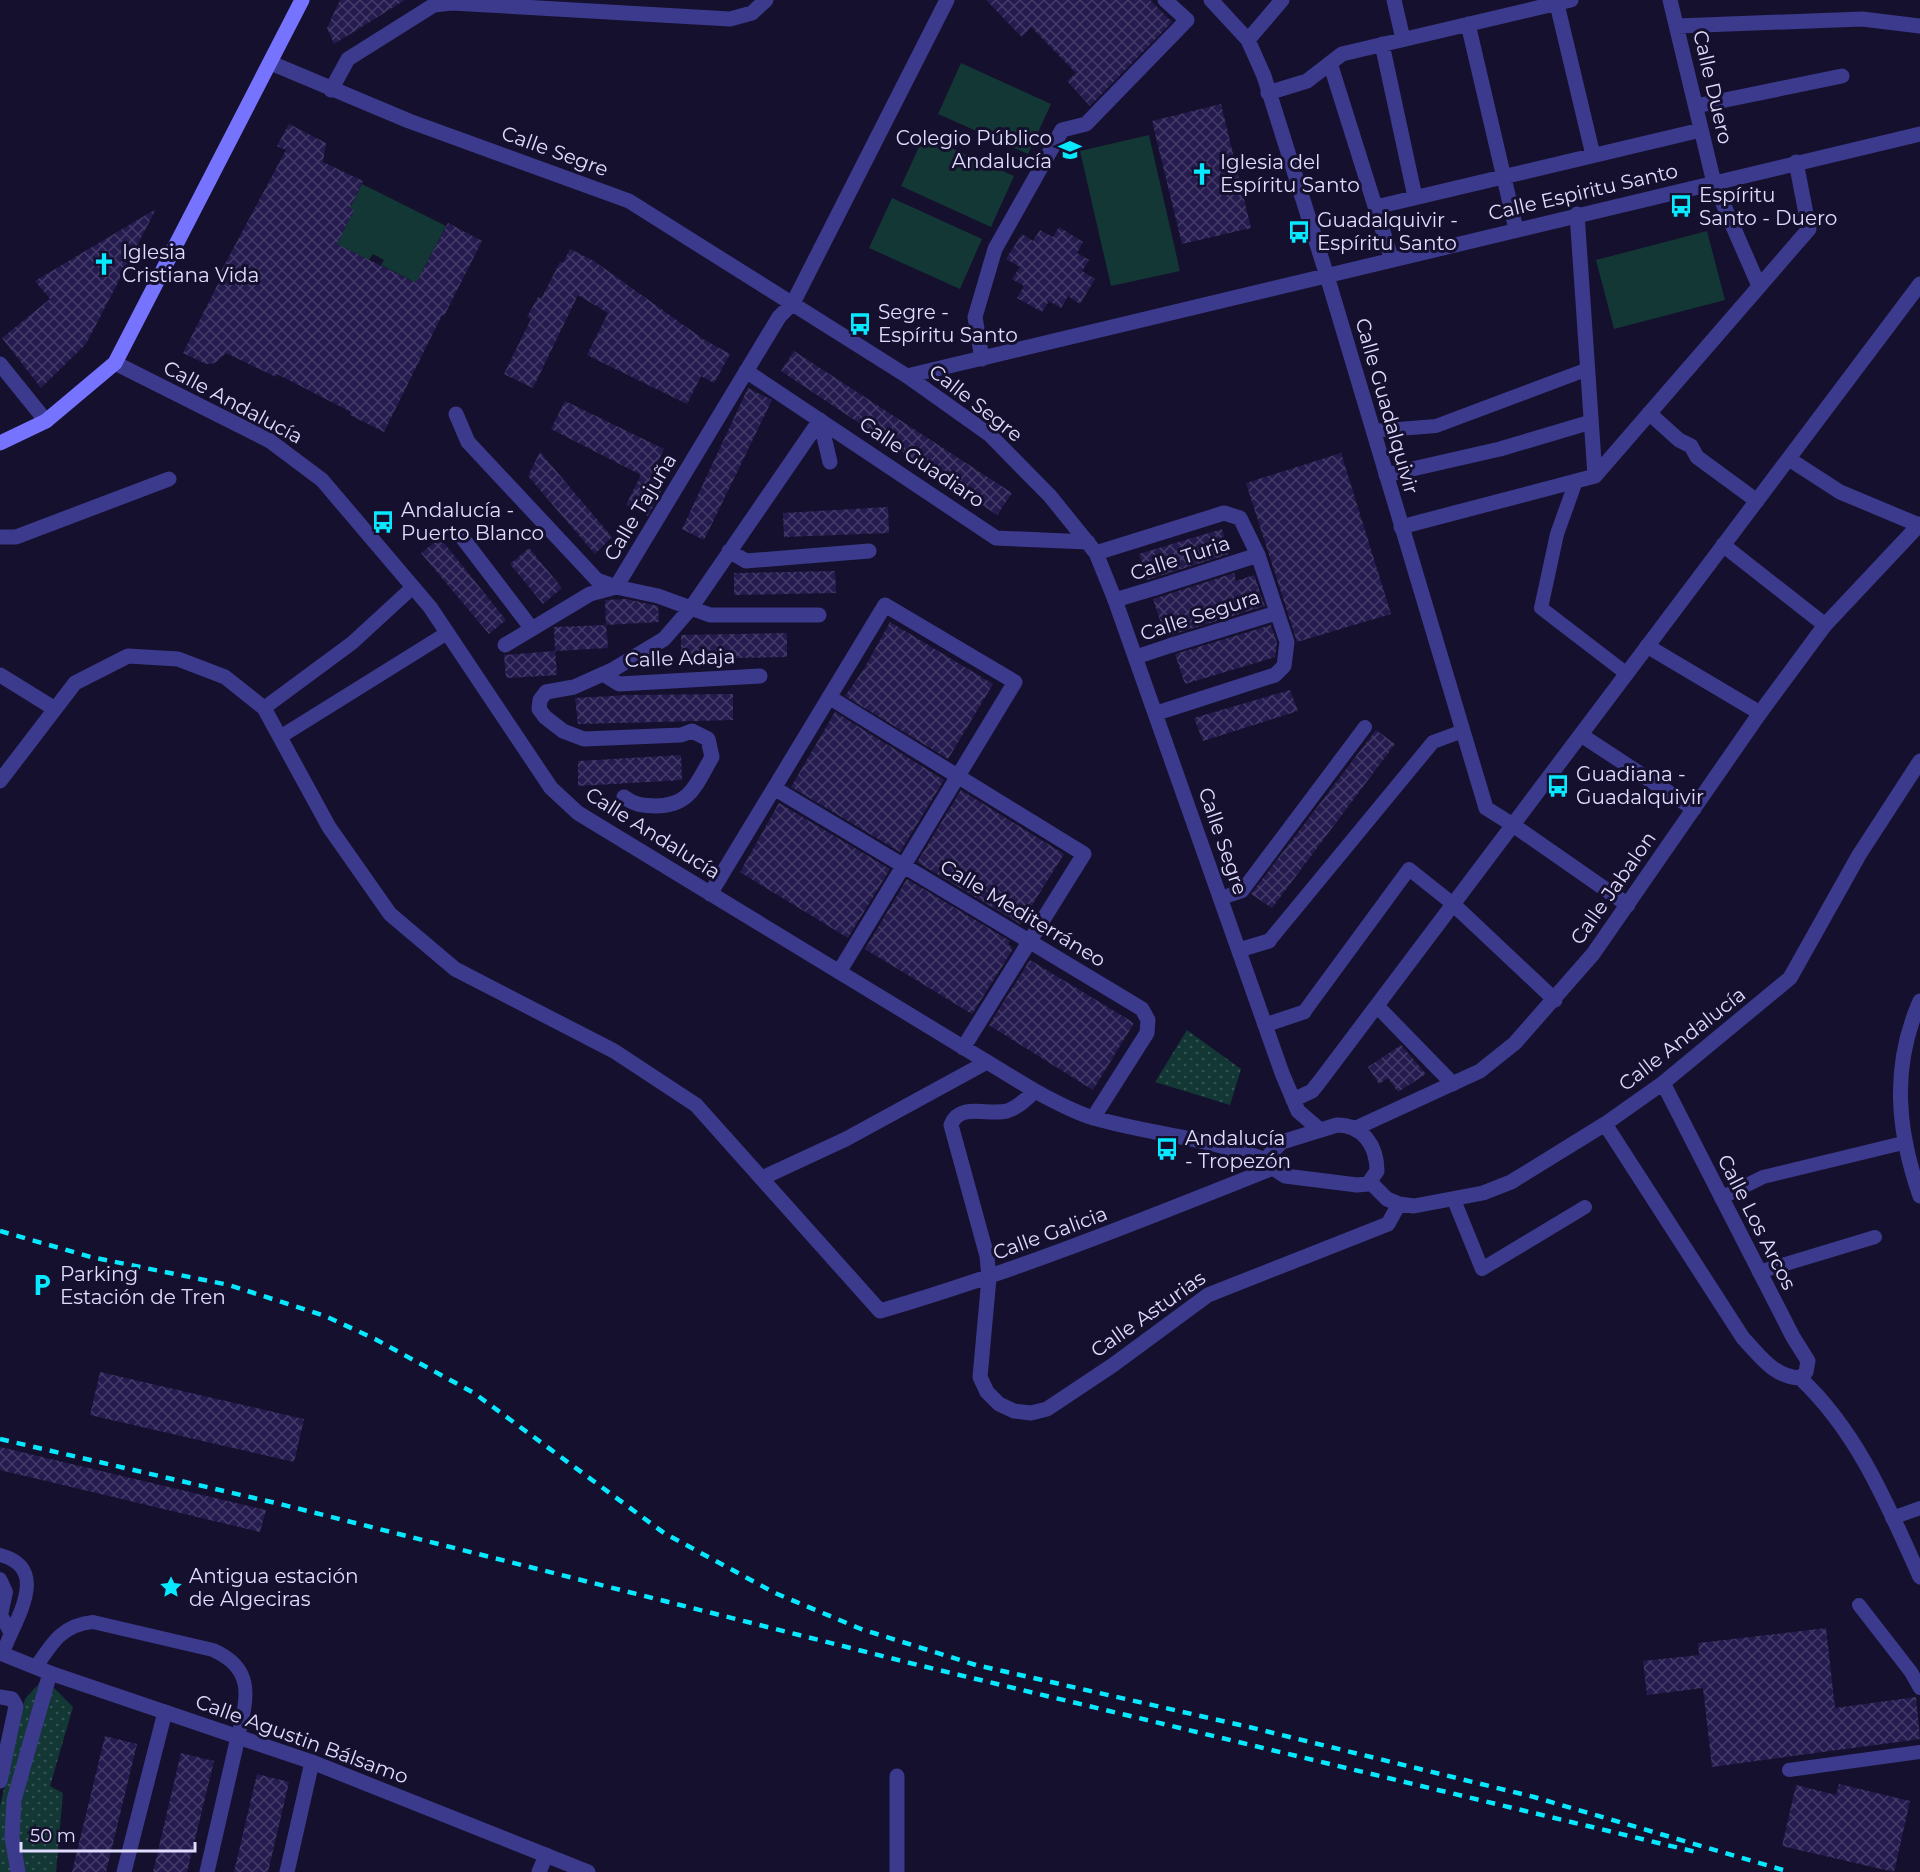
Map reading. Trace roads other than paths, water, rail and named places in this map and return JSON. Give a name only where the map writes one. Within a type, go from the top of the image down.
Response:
[{"type":"main road","points":[[0,442],[23,434],[46,421],[115,363],[302,0]]},
{"type":"street","points":[[331,90],[348,59],[433,2],[730,19],[752,13],[766,0]]},
{"type":"street","name":"Calle Tajuña","points":[[505,645],[590,594],[616,587],[779,317],[794,303],[947,0]]},
{"type":"street","points":[[982,359],[975,317],[995,249],[1062,130],[1086,123],[1187,21],[1166,0]]},
{"type":"street","name":"Calle Guadalquivir","points":[[1211,0],[1248,40],[1268,93],[1327,276],[1486,808],[1628,905]]},
{"type":"street","points":[[1248,40],[1282,0]]},
{"type":"street","points":[[1395,0],[1403,39]]},
{"type":"street","name":"Calle Duero","points":[[1670,0],[1714,183],[1759,286]]},
{"type":"street","points":[[1268,93],[1307,81],[1341,54],[1562,1],[1593,155]]},
{"type":"street","points":[[1677,26],[1862,19],[1920,26]]},
{"type":"street","points":[[1468,24],[1516,230]]},
{"type":"street","points":[[1382,44],[1415,197]]},
{"type":"street","name":"Calle Segre","points":[[270,63],[331,90],[629,201],[907,376],[990,435],[1050,495],[1092,547],[1115,600],[1157,713],[1265,1025],[1296,1106],[1320,1130]]},
{"type":"street","points":[[1330,63],[1392,260]]},
{"type":"street","points":[[1696,106],[1842,76]]},
{"type":"street","points":[[1376,207],[1701,130]]},
{"type":"street","name":"Calle Espiritu Santo","points":[[907,376],[1577,214],[1920,134]]},
{"type":"street","points":[[1401,527],[1595,476],[1809,229],[1796,162]]},
{"type":"street","points":[[1577,214],[1595,476]]},
{"type":"street","points":[[1293,1138],[1298,1125],[1296,1106],[1312,1092],[1920,284]]},
{"type":"street","name":"Calle Andalucía","points":[[115,363],[270,441],[302,463],[337,495],[413,586],[551,788],[578,813],[1035,1091],[1093,1118],[1233,1148],[1271,1165],[1285,1176],[1363,1185],[1370,1182]]},
{"type":"street","points":[[0,364],[46,421]]},
{"type":"street","name":"Calle Guadiaro","points":[[746,371],[996,538],[1092,547],[1224,513],[1240,518],[1258,555],[1287,642],[1287,659],[1280,672],[1157,713]]},
{"type":"street","points":[[1649,413],[1679,440],[1691,446],[1697,457],[1757,501]]},
{"type":"street","points":[[456,414],[468,442],[597,580],[616,587],[658,596],[710,615],[819,615]]},
{"type":"street","points":[[820,420],[830,462]]},
{"type":"street","points":[[624,798],[636,806],[676,804],[690,794],[712,757],[713,750],[708,739],[692,731],[681,735],[584,739],[563,731],[542,714],[540,700],[546,692],[574,687],[603,674],[664,639],[691,608],[820,420]]},
{"type":"street","points":[[1386,475],[1500,449],[1591,422]]},
{"type":"street","points":[[1789,459],[1840,492],[1919,524]]},
{"type":"street","points":[[0,537],[16,537],[169,479]]},
{"type":"street","name":"Calle Jabalon","points":[[1356,1128],[1453,1084],[1496,1060],[1555,1000],[1593,954],[1760,713],[1825,625],[1919,524]]},
{"type":"street","points":[[461,536],[532,629]]},
{"type":"street","points":[[1723,545],[1825,625]]},
{"type":"street","points":[[729,551],[746,561],[869,551]]},
{"type":"street","name":"Calle Turia","points":[[1115,600],[1258,555]]},
{"type":"street","points":[[710,894],[885,605],[1015,682],[839,972]]},
{"type":"street","name":"Calle Segura","points":[[1136,657],[1276,612]]},
{"type":"street","points":[[1647,646],[1760,713]]},
{"type":"street","points":[[0,781],[75,683],[128,656],[178,659],[225,677],[264,708],[329,827],[390,914],[455,969],[614,1051],[696,1105],[762,1178],[846,1139],[987,1062]]},
{"type":"street","name":"Calle Adaja","points":[[603,674],[619,684],[760,676]]},
{"type":"street","points":[[0,675],[55,709]]},
{"type":"street","points":[[829,697],[1084,854],[963,1048]]},
{"type":"street","points":[[1581,735],[1694,809]]},
{"type":"street","name":"Calle Andalucía","points":[[1399,1204],[1414,1206],[1454,1200],[1483,1193],[1511,1182],[1605,1124],[1663,1083],[1790,978],[1859,855],[1920,761]]},
{"type":"street","name":"Calle Mediterráneo","points":[[774,788],[1142,1009],[1148,1020],[1144,1039],[1093,1118]]},
{"type":"street","points":[[1453,904],[1555,1000]]},
{"type":"street","points":[[1239,950],[1269,941]]},
{"type":"street","points":[[1920,1001],[1912,1018],[1903,1057],[1900,1094],[1904,1143],[1920,1196]]},
{"type":"street","points":[[1377,1006],[1453,1084]]},
{"type":"street","points":[[1265,1025],[1304,1012]]},
{"type":"street","name":"Calle Los Arcos","points":[[1663,1083],[1759,1272],[1808,1361],[1806,1372],[1800,1378]]},
{"type":"street","points":[[989,1278],[987,1256],[951,1125],[956,1116],[965,1112],[1006,1111],[1020,1105],[1035,1091]]},
{"type":"street","points":[[1605,1124],[1743,1338],[1769,1366],[1787,1378],[1800,1378],[1821,1399],[1857,1446],[1918,1569]]},
{"type":"street","name":"Calle Andalucía","points":[[1233,1148],[1277,1144],[1337,1125],[1356,1128]]},
{"type":"street","points":[[1356,1128],[1370,1141],[1375,1153],[1377,1171],[1370,1182],[1387,1198],[1399,1204]]},
{"type":"street","points":[[1271,1165],[1270,1155],[1277,1144]]},
{"type":"street","points":[[1232,1185],[1242,1172],[1242,1156],[1233,1148]]},
{"type":"street","name":"Calle Galicia","points":[[762,1178],[880,1311],[989,1278],[1133,1226],[1232,1185],[1271,1165]]},
{"type":"street","name":"Calle Asturias","points":[[989,1278],[980,1377],[987,1392],[999,1404],[1014,1411],[1030,1413],[1047,1409],[1113,1365],[1208,1295],[1388,1224],[1399,1204]]},
{"type":"street","name":"Calle Agustin Bálsamo","points":[[1,1653],[43,1670],[312,1762],[588,1872]]},
{"type":"street","points":[[18,1872],[12,1837],[14,1800],[43,1670]]},
{"type":"street","points":[[0,1697],[12,1699],[16,1706],[0,1781]]},
{"type":"street","points":[[124,1872],[165,1712]]},
{"type":"street","points":[[207,1872],[238,1737]]},
{"type":"street","points":[[287,1872],[312,1762]]},
{"type":"street","points":[[897,1776],[897,1872]]},
{"type":"street","points":[[539,1872],[546,1855]]},
{"type":"lane","points":[[1373,432],[1436,426],[1588,369]]},
{"type":"lane","points":[[1576,481],[1557,534],[1541,608],[1627,674]]},
{"type":"lane","points":[[264,708],[352,643],[413,586]]},
{"type":"lane","points":[[280,737],[447,633]]},
{"type":"lane","points":[[1221,898],[1242,891],[1365,727]]},
{"type":"lane","points":[[1269,941],[1433,742],[1463,731]]},
{"type":"lane","points":[[1304,1012],[1409,869],[1453,904]]},
{"type":"lane","points":[[1721,1198],[1763,1177],[1904,1143]]},
{"type":"lane","points":[[1454,1200],[1482,1269],[1585,1206]]},
{"type":"lane","points":[[1759,1272],[1875,1237]]},
{"type":"lane","points":[[1892,1518],[1920,1508]]},
{"type":"lane","points":[[2,1555],[7,1566],[0,1577],[6,1592],[1,1615],[10,1632]]},
{"type":"lane","points":[[1,1653],[10,1632],[19,1620],[27,1578],[19,1563],[2,1555]]},
{"type":"lane","points":[[1859,1605],[1892,1645],[1920,1688]]},
{"type":"lane","points":[[43,1670],[55,1638],[66,1629],[79,1623],[93,1622],[213,1650],[226,1655],[237,1665],[244,1677],[246,1698],[238,1737]]},
{"type":"lane","points":[[1789,1770],[1920,1752]]},
{"type":"railway","points":[[0,1231],[91,1257],[229,1285],[325,1316],[375,1339],[474,1393],[664,1533],[775,1593],[861,1629],[976,1665],[1249,1727],[1534,1797],[1790,1872]]},
{"type":"railway","points":[[0,1439],[280,1504],[918,1665],[1696,1852]]},
{"type":"place","name":"Colegio Público Andalucía","points":[[1070,150]]},
{"type":"place","name":"Iglesia del Espíritu Santo","points":[[1202,174]]},
{"type":"place","name":"Espíritu Santo - Duero","points":[[1681,206]]},
{"type":"place","name":"Guadalquivir - Espíritu Santo","points":[[1299,232]]},
{"type":"place","name":"Iglesia Cristiana Vida","points":[[104,264]]},
{"type":"place","name":"Segre - Espíritu Santo","points":[[860,324]]},
{"type":"place","name":"Andalucía - Puerto Blanco","points":[[383,522]]},
{"type":"place","name":"Guadiana - Guadalquivir","points":[[1558,786]]},
{"type":"place","name":"Andalucía - Tropezón","points":[[1167,1149]]},
{"type":"place","name":"Parking Estación de Tren","points":[[42,1285]]},
{"type":"place","name":"Antigua estación de Algeciras","points":[[171,1587]]}]
